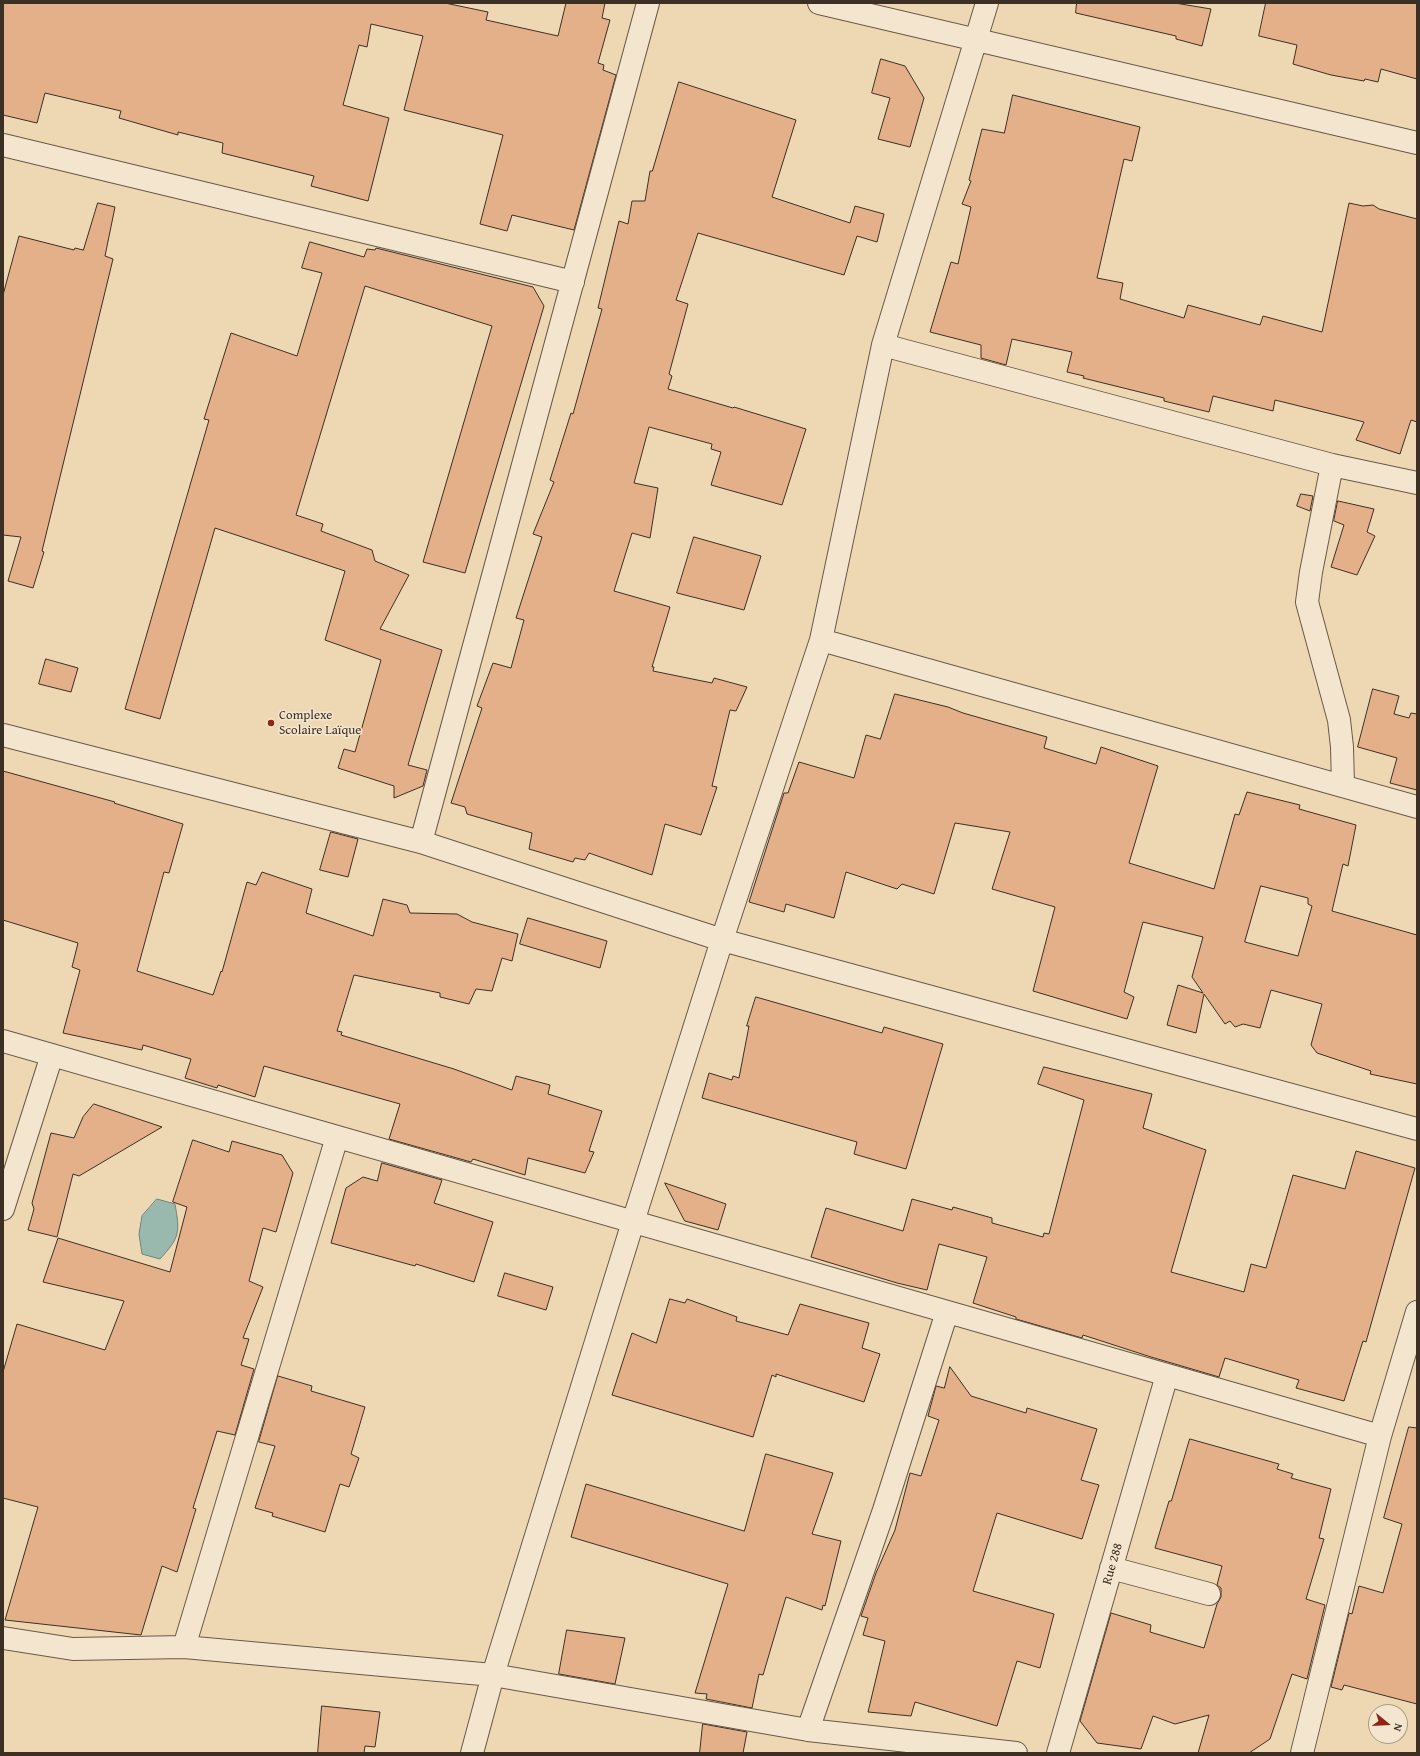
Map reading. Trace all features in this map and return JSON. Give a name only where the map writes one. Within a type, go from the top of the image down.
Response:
[{"type":"street","points":[[422,842],[648,3]]},
{"type":"street","points":[[819,3],[1417,143]]},
{"type":"street","points":[[472,1753],[493,1675],[633,1222],[722,940],[821,640],[883,345],[987,3]]},
{"type":"street","points":[[3,145],[573,282]]},
{"type":"street","points":[[883,345],[1332,465],[1417,483]]},
{"type":"street","points":[[1332,465],[1311,572],[1307,602],[1339,720],[1342,747],[1343,785]]},
{"type":"street","points":[[821,640],[1417,806]]},
{"type":"street","points":[[3,735],[422,842],[722,940],[1417,1129]]},
{"type":"street","points":[[3,1041],[1380,1436]]},
{"type":"street","points":[[3,1209],[52,1055]]},
{"type":"street","points":[[184,1647],[337,1137]]},
{"type":"street","points":[[808,1730],[884,1510],[947,1312]]},
{"type":"street","points":[[1302,1753],[1380,1436],[1417,1312]]},
{"type":"street","name":"Rue 288","points":[[1058,1753],[1167,1375]]},
{"type":"street","points":[[1111,1568],[1209,1594]]},
{"type":"street","points":[[3,1638],[73,1649],[184,1647],[493,1675],[808,1730],[1016,1753]]},
{"type":"water","points":[[157,1199],[175,1204],[178,1222],[175,1240],[160,1259],[142,1254],[139,1234],[142,1216]]},
{"type":"building","points":[[3,3],[445,3],[488,12],[486,20],[558,36],[566,3],[605,3],[602,18],[610,20],[598,63],[604,65],[603,70],[616,75],[574,230],[512,215],[507,231],[480,224],[503,135],[404,110],[423,36],[371,24],[367,47],[359,45],[343,105],[389,118],[368,201],[311,186],[314,176],[222,153],[223,143],[178,132],[178,135],[119,118],[121,111],[45,93],[37,123],[3,115]]},
{"type":"building","points":[[1077,3],[1175,3],[1211,9],[1202,46],[1176,39],[1176,36],[1076,13]]},
{"type":"building","points":[[1266,3],[1417,3],[1417,79],[1381,69],[1378,82],[1365,79],[1364,81],[1331,75],[1293,64],[1297,45],[1259,36]]},
{"type":"building","points":[[881,59],[905,66],[924,98],[910,147],[878,139],[890,98],[872,93]]},
{"type":"building","points":[[679,82],[796,120],[772,197],[850,223],[855,206],[884,214],[877,242],[857,236],[844,275],[698,233],[676,300],[688,304],[669,374],[672,376],[668,389],[806,429],[782,505],[711,485],[721,452],[711,449],[712,444],[649,427],[634,483],[658,488],[650,538],[632,533],[614,591],[670,607],[652,667],[654,667],[653,671],[712,683],[714,678],[747,687],[736,711],[730,710],[712,786],[717,787],[701,835],[665,824],[652,875],[589,853],[585,860],[575,858],[573,862],[529,849],[532,833],[467,814],[465,807],[451,803],[482,708],[477,706],[493,663],[511,668],[524,620],[516,618],[542,537],[533,534],[554,482],[550,480],[571,413],[573,414],[602,309],[598,308],[619,221],[628,224],[632,201],[645,201],[650,171],[652,171]]},
{"type":"building","points":[[1013,95],[1140,127],[1132,161],[1124,159],[1097,278],[1123,283],[1120,299],[1184,318],[1188,305],[1260,325],[1263,316],[1322,332],[1349,203],[1363,206],[1373,205],[1379,209],[1417,219],[1417,422],[1411,420],[1400,454],[1356,440],[1364,422],[1275,400],[1273,411],[1213,396],[1209,412],[1164,401],[1164,398],[1083,378],[1084,376],[1067,372],[1072,352],[1012,339],[1006,365],[981,358],[981,345],[930,332],[951,262],[958,264],[971,207],[962,204],[971,181],[969,180],[982,129],[1004,133]]},
{"type":"building","points":[[98,203],[115,207],[105,256],[113,259],[42,551],[44,552],[33,588],[8,581],[21,537],[3,535],[3,295],[19,236],[74,250],[75,248],[83,250]]},
{"type":"building","points":[[310,242],[364,257],[367,249],[375,250],[376,248],[533,287],[544,306],[465,573],[423,562],[492,326],[365,286],[296,515],[323,524],[321,531],[372,550],[375,561],[409,575],[380,629],[442,650],[408,765],[427,770],[423,786],[394,798],[394,786],[338,768],[344,749],[355,752],[381,660],[325,640],[345,571],[215,528],[160,719],[125,709],[209,420],[204,419],[231,333],[297,356],[322,273],[302,268]]},
{"type":"building","points":[[1301,494],[1313,496],[1310,511],[1297,506]]},
{"type":"building","points":[[1338,501],[1374,509],[1367,532],[1375,536],[1357,575],[1331,567],[1344,525],[1334,521]]},
{"type":"building","points":[[694,537],[761,556],[744,610],[677,593]]},
{"type":"building","points":[[46,659],[78,668],[71,692],[39,684]]},
{"type":"building","points":[[1373,689],[1399,696],[1394,714],[1409,718],[1411,713],[1417,714],[1417,790],[1390,783],[1397,758],[1358,747]]},
{"type":"building","points":[[895,694],[948,707],[963,713],[1047,737],[1044,748],[1096,764],[1101,747],[1158,766],[1129,863],[1214,889],[1235,814],[1239,815],[1247,792],[1300,805],[1299,809],[1356,825],[1348,866],[1343,864],[1332,911],[1417,935],[1417,1084],[1370,1074],[1371,1071],[1317,1053],[1311,1045],[1322,1004],[1271,990],[1260,1028],[1243,1024],[1235,1027],[1230,1021],[1225,1024],[1204,994],[1196,1033],[1167,1025],[1178,985],[1203,993],[1192,977],[1203,937],[1143,922],[1124,992],[1134,997],[1127,1019],[1033,991],[1055,907],[992,889],[1010,832],[955,823],[934,894],[902,884],[897,889],[846,872],[834,918],[786,904],[784,912],[749,902],[784,793],[788,793],[799,762],[854,778],[866,735],[880,739]],"holes":[[[1261,886],[1308,898],[1308,904],[1312,906],[1298,956],[1245,942]]]},
{"type":"building","points":[[3,771],[115,802],[114,803],[183,824],[169,873],[164,872],[137,971],[213,995],[221,971],[222,972],[247,882],[256,885],[262,872],[312,889],[306,913],[373,936],[383,899],[407,905],[410,913],[457,914],[472,922],[518,934],[512,961],[502,958],[492,991],[476,989],[469,1004],[440,997],[440,993],[354,975],[337,1031],[342,1032],[341,1035],[454,1069],[512,1090],[516,1076],[550,1085],[548,1094],[602,1111],[589,1151],[594,1152],[585,1173],[528,1158],[525,1175],[473,1159],[471,1162],[389,1139],[400,1104],[264,1066],[255,1097],[218,1085],[217,1088],[185,1078],[191,1059],[143,1045],[142,1050],[63,1033],[80,970],[72,967],[78,943],[3,920]]},
{"type":"building","points":[[331,832],[358,839],[348,877],[320,870]]},
{"type":"building","points":[[528,918],[607,941],[600,968],[520,944]]},
{"type":"building","points":[[756,997],[882,1033],[884,1027],[943,1044],[906,1169],[854,1154],[857,1142],[702,1098],[709,1073],[732,1080],[733,1076],[739,1078],[749,1026],[747,1026]]},
{"type":"building","points":[[1044,1067],[1152,1094],[1143,1128],[1206,1150],[1171,1272],[1244,1292],[1251,1264],[1266,1268],[1293,1175],[1345,1189],[1356,1151],[1415,1168],[1366,1342],[1363,1341],[1344,1401],[1296,1388],[1299,1380],[1225,1358],[1219,1377],[1083,1335],[1082,1338],[1016,1319],[1016,1317],[973,1303],[987,1257],[939,1244],[927,1290],[897,1283],[811,1257],[826,1208],[903,1231],[912,1199],[952,1210],[953,1207],[992,1218],[992,1223],[1043,1237],[1044,1233],[1049,1234],[1084,1100],[1038,1084]]},
{"type":"building","points":[[94,1104],[162,1127],[79,1176],[73,1174],[57,1237],[28,1230],[34,1209],[32,1203],[51,1133],[74,1138],[83,1117]]},
{"type":"building","points":[[193,1140],[229,1152],[232,1141],[282,1155],[293,1173],[276,1232],[263,1228],[249,1281],[263,1287],[243,1338],[249,1339],[241,1365],[254,1369],[235,1435],[217,1431],[193,1508],[196,1509],[177,1572],[162,1566],[141,1635],[5,1620],[38,1507],[3,1498],[3,1372],[17,1324],[105,1350],[124,1301],[43,1282],[58,1238],[170,1272],[187,1207],[173,1202]]},
{"type":"building","points":[[382,1163],[442,1180],[434,1203],[493,1222],[474,1282],[416,1264],[415,1266],[331,1243],[346,1188],[363,1177],[377,1181]]},
{"type":"building","points":[[665,1183],[726,1204],[718,1230],[685,1221]]},
{"type":"building","points":[[505,1273],[553,1287],[546,1310],[498,1296]]},
{"type":"building","points":[[670,1299],[685,1303],[687,1299],[737,1317],[736,1321],[788,1335],[800,1304],[869,1323],[862,1348],[880,1354],[864,1402],[776,1374],[776,1377],[772,1375],[753,1437],[612,1395],[632,1333],[656,1343]]},
{"type":"building","points":[[950,1367],[971,1396],[1026,1413],[1027,1408],[1097,1429],[1081,1480],[1099,1485],[1082,1539],[997,1513],[973,1591],[1054,1614],[1040,1668],[1017,1661],[997,1726],[915,1702],[911,1716],[868,1712],[885,1641],[863,1635],[868,1618],[861,1616],[876,1573],[895,1530],[910,1473],[921,1476],[939,1420],[928,1416],[936,1386],[944,1388]]},
{"type":"building","points":[[278,1376],[312,1386],[311,1391],[365,1407],[351,1454],[359,1458],[349,1487],[340,1484],[325,1532],[272,1516],[273,1513],[255,1508],[275,1446],[259,1442]]},
{"type":"building","points":[[1409,1427],[1417,1428],[1417,1704],[1344,1685],[1342,1690],[1331,1687],[1349,1613],[1352,1614],[1359,1586],[1383,1593],[1402,1524],[1384,1518]]},
{"type":"building","points":[[1190,1439],[1279,1464],[1277,1469],[1293,1474],[1291,1478],[1331,1489],[1319,1538],[1324,1539],[1306,1599],[1325,1605],[1307,1679],[1292,1674],[1270,1739],[1249,1753],[1198,1753],[1209,1715],[1175,1724],[1153,1716],[1141,1749],[1097,1743],[1080,1721],[1111,1613],[1151,1625],[1150,1632],[1204,1648],[1217,1604],[1221,1597],[1221,1588],[1217,1585],[1222,1566],[1155,1548]]},
{"type":"building","points":[[766,1454],[833,1473],[812,1534],[841,1541],[825,1606],[823,1605],[822,1610],[786,1597],[763,1675],[759,1674],[752,1708],[706,1699],[707,1694],[695,1693],[728,1584],[571,1537],[586,1484],[744,1531]]},
{"type":"building","points":[[567,1630],[625,1638],[615,1684],[559,1674]]},
{"type":"building","points":[[322,1706],[380,1712],[375,1747],[365,1746],[364,1753],[318,1753]]},
{"type":"building","points":[[703,1724],[747,1732],[743,1753],[700,1753]]},
{"type":"place","name":"Complexe Scolaire Laïque","points":[[271,723]]}]
